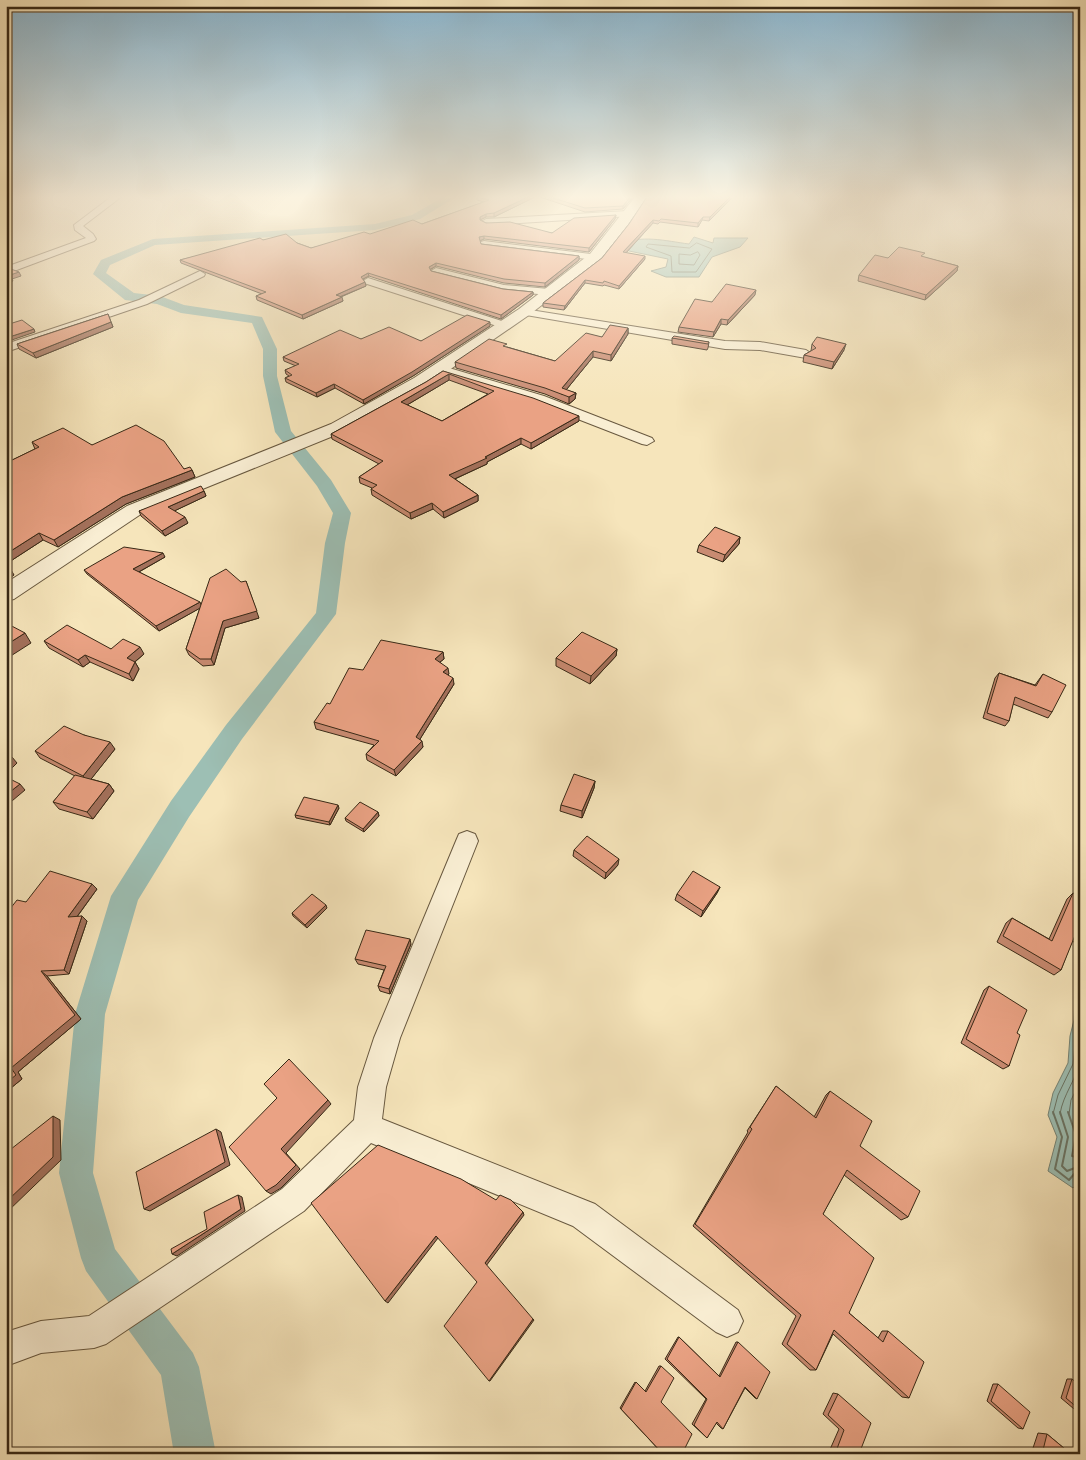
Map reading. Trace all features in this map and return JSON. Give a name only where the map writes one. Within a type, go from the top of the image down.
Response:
[{"type":"street","points":[[6,271],[21,265]]},
{"type":"street","points":[[6,594],[134,510],[337,428],[368,413],[439,369],[524,312],[584,265]]},
{"type":"street","points":[[436,272],[504,288],[549,292]]},
{"type":"street","points":[[6,348],[143,302],[200,274]]},
{"type":"street","points":[[368,282],[504,325]]},
{"type":"street","points":[[524,312],[725,345],[760,346],[806,354]]},
{"type":"street","points":[[439,369],[538,399],[647,441]]},
{"type":"street","points":[[6,1350],[18,1344],[42,1338],[94,1332],[293,1200],[367,1127],[372,1087],[387,1038],[467,841]]},
{"type":"street","points":[[367,1127],[584,1215],[727,1321]]},
{"type":"water","points":[[666,265],[707,265],[699,277],[666,277],[651,271],[666,267]]},
{"type":"water","points":[[1080,982],[1080,1157],[1076,1185],[1073,1188],[1048,1171],[1057,1137],[1048,1115],[1053,1093],[1068,1063],[1075,1000]]},
{"type":"building","points":[[194,265],[432,265],[429,267],[431,271],[503,289],[533,292],[501,315],[368,273],[361,277],[365,282],[336,295],[342,297],[302,315],[256,296],[266,292]]},
{"type":"building","points":[[445,265],[567,265],[545,283],[504,279]]},
{"type":"building","points":[[593,265],[637,265],[619,286],[604,281],[603,283],[585,280],[565,306],[543,303]]},
{"type":"building","points":[[867,265],[958,266],[926,295],[859,275]]},
{"type":"building","points":[[11,269],[19,272],[7,276],[10,277],[6,279],[6,270]]},
{"type":"building","points":[[726,284],[756,290],[728,320],[721,319],[714,332],[679,327],[695,299],[712,302]]},
{"type":"building","points":[[108,314],[111,322],[33,353],[17,344]]},
{"type":"building","points":[[467,315],[490,322],[412,372],[363,400],[334,384],[316,393],[285,378],[292,375],[285,370],[299,364],[283,357],[340,330],[361,339],[389,327],[421,341]]},
{"type":"building","points":[[22,320],[34,329],[6,338],[6,325]]},
{"type":"building","points":[[610,325],[628,328],[611,355],[593,351],[562,388],[576,393],[569,397],[545,388],[455,362],[489,339],[507,344],[503,346],[555,361],[586,333],[602,337]]},
{"type":"building","points":[[674,336],[709,342],[708,344],[672,338]]},
{"type":"building","points":[[817,337],[846,344],[834,362],[804,355],[816,348],[812,344]]},
{"type":"building","points":[[443,371],[533,398],[579,416],[531,443],[521,438],[485,457],[487,458],[449,475],[478,495],[443,512],[432,503],[410,513],[371,489],[377,485],[359,477],[383,461],[331,434]],"holes":[[[449,374],[494,391],[442,421],[401,402]]]},
{"type":"building","points":[[136,425],[164,441],[184,469],[190,467],[192,470],[122,497],[54,540],[39,533],[6,554],[6,463],[39,447],[32,442],[63,428],[92,445]]},
{"type":"building","points":[[201,486],[204,491],[168,507],[185,517],[162,531],[139,511]]},
{"type":"building","points":[[715,527],[740,537],[725,555],[699,545]]},
{"type":"building","points":[[124,547],[163,553],[133,569],[200,602],[156,626],[84,570]]},
{"type":"building","points":[[226,569],[241,582],[246,581],[257,611],[223,621],[211,659],[200,659],[186,649],[210,578]]},
{"type":"building","points":[[6,623],[25,633],[6,645]]},
{"type":"building","points":[[67,625],[111,649],[123,639],[140,647],[127,658],[135,662],[129,674],[85,655],[78,660],[44,641]]},
{"type":"building","points":[[582,632],[617,649],[591,676],[556,658]]},
{"type":"building","points":[[381,640],[443,652],[435,659],[448,668],[443,672],[453,678],[416,737],[422,741],[394,770],[366,754],[379,741],[314,722],[327,703],[330,704],[349,668],[363,670]]},
{"type":"building","points":[[999,673],[1036,686],[1043,674],[1066,685],[1052,712],[1015,697],[1009,721],[987,713]]},
{"type":"building","points":[[64,726],[84,735],[110,742],[83,776],[35,751]]},
{"type":"building","points":[[6,755],[12,757],[6,763]]},
{"type":"building","points":[[574,774],[595,781],[582,811],[561,805]]},
{"type":"building","points":[[75,775],[109,784],[87,812],[53,802]]},
{"type":"building","points":[[6,777],[20,784],[6,795]]},
{"type":"building","points":[[304,797],[338,805],[329,822],[295,815]]},
{"type":"building","points":[[360,802],[378,812],[363,829],[345,818]]},
{"type":"building","points":[[587,836],[619,859],[606,873],[574,850]]},
{"type":"building","points":[[50,871],[92,884],[68,917],[82,916],[64,970],[41,971],[75,1015],[11,1068],[16,1075],[6,1083],[6,914],[17,900],[26,902]]},
{"type":"building","points":[[693,871],[720,887],[703,911],[677,894]]},
{"type":"building","points":[[1073,893],[1080,897],[1080,935],[1076,933],[1061,970],[1003,936],[1012,918],[1052,941]]},
{"type":"building","points":[[312,894],[326,905],[305,925],[292,913]]},
{"type":"building","points":[[366,930],[410,939],[389,989],[378,986],[386,966],[355,959]]},
{"type":"building","points":[[989,986],[1027,1010],[1017,1033],[1020,1035],[1009,1066],[966,1039]]},
{"type":"building","points":[[289,1059],[328,1100],[281,1149],[296,1165],[276,1185],[266,1191],[229,1147],[277,1098],[264,1084]]},
{"type":"building","points":[[776,1086],[816,1118],[830,1091],[872,1121],[860,1146],[920,1191],[908,1217],[847,1170],[823,1214],[874,1258],[849,1313],[883,1342],[888,1331],[924,1362],[909,1398],[834,1330],[816,1370],[787,1344],[801,1315],[695,1224],[752,1129],[750,1127]]},
{"type":"building","points":[[53,1116],[53,1157],[6,1202],[6,1153]]},
{"type":"building","points":[[216,1129],[225,1162],[144,1209],[136,1172]]},
{"type":"building","points":[[378,1145],[461,1179],[496,1200],[500,1195],[511,1200],[523,1212],[485,1263],[533,1319],[489,1381],[444,1326],[477,1282],[436,1236],[385,1301],[311,1203]]},
{"type":"building","points":[[238,1195],[241,1209],[172,1254],[171,1249],[207,1229],[204,1212]]},
{"type":"building","points":[[679,1337],[720,1377],[738,1342],[770,1372],[757,1399],[745,1387],[723,1429],[717,1422],[707,1438],[694,1425],[707,1399],[667,1359]]},
{"type":"building","points":[[661,1366],[674,1378],[661,1402],[692,1434],[682,1454],[663,1454],[621,1409],[636,1382],[646,1392]]},
{"type":"building","points":[[1072,1379],[1080,1386],[1080,1410],[1066,1398]]},
{"type":"building","points":[[998,1384],[1030,1412],[1023,1429],[991,1401]]},
{"type":"building","points":[[838,1394],[871,1423],[859,1454],[835,1454],[844,1430],[828,1415]]},
{"type":"building","points":[[1047,1434],[1071,1454],[1042,1454]]},
{"type":"waterway","points":[[104,265],[99,274],[130,297],[160,300],[181,309],[257,320],[270,349],[270,376],[283,432],[325,484],[342,513],[335,543],[326,614],[234,732],[180,809],[125,896],[90,1014],[76,1173],[99,1258],[179,1367],[195,1454]]}]
